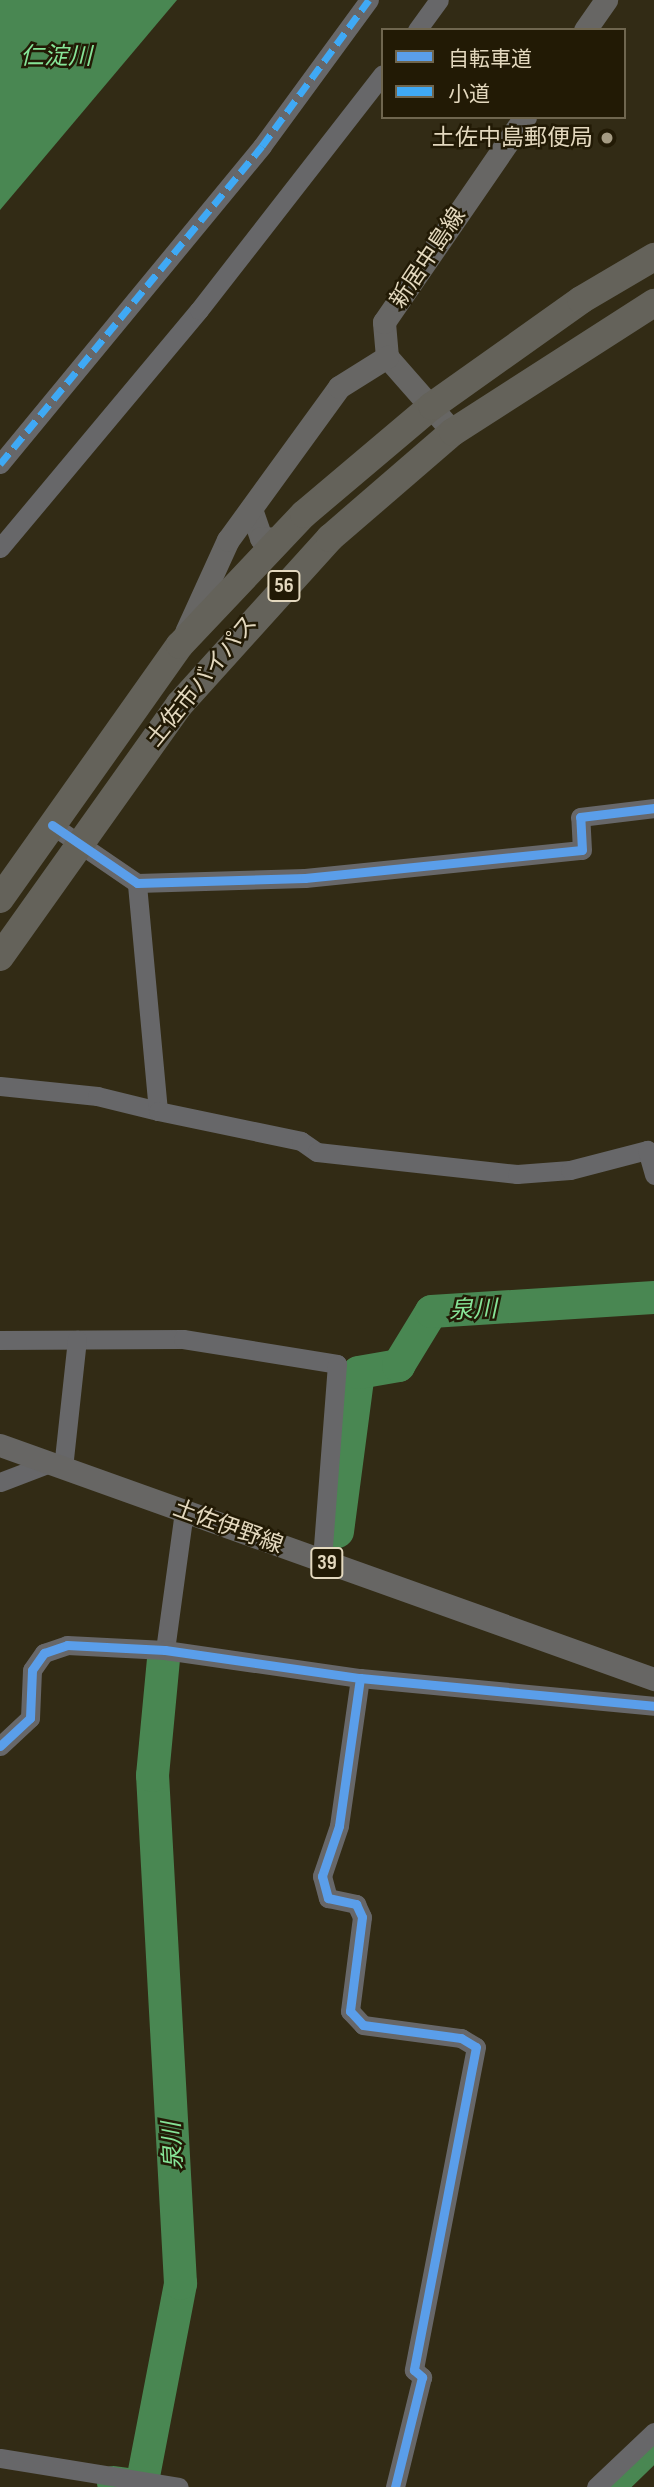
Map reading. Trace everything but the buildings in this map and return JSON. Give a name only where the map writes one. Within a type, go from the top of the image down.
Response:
[{"type":"highway","name":"土佐市バイパス","points":[[0,899],[180,645],[280,539],[432,406],[581,300],[654,257]]},
{"type":"highway","name":"土佐市バイパス","points":[[0,957],[79,845],[240,631],[330,538],[453,432],[654,303]]},
{"type":"main road","points":[[586,28],[606,0]]},
{"type":"main road","name":"新居中島線","points":[[387,357],[384,322],[524,119]]},
{"type":"main road","points":[[180,645],[228,540],[339,387],[387,357],[453,432]]},
{"type":"main road","points":[[251,509],[261,538],[280,539]]},
{"type":"main road","name":"土佐伊野線","points":[[0,1445],[654,1679]]},
{"type":"street","points":[[0,464],[262,146],[369,0]]},
{"type":"street","points":[[418,28],[439,0]]},
{"type":"street","points":[[0,548],[199,310],[381,77]]},
{"type":"street","points":[[52,825],[137,883],[305,878],[582,850],[580,817],[654,808]]},
{"type":"street","points":[[137,883],[159,1111]]},
{"type":"street","points":[[0,1086],[97,1096],[301,1141],[317,1152],[517,1174],[570,1170],[647,1150],[654,1175]]},
{"type":"street","points":[[0,1340],[183,1339],[337,1364],[322,1561]]},
{"type":"street","points":[[0,1483],[57,1466],[77,1340]]},
{"type":"street","points":[[165,1650],[184,1511]]},
{"type":"street","points":[[0,1746],[30,1717],[32,1670],[44,1653],[66,1645],[165,1650],[360,1678],[654,1706]]},
{"type":"street","points":[[360,1678],[339,1826],[322,1875],[328,1898],[356,1904],[362,1917],[350,2011],[363,2025],[461,2038],[476,2047],[414,2370],[422,2377],[395,2487]]},
{"type":"street","points":[[596,2487],[654,2432]]},
{"type":"street","points":[[0,2458],[179,2487]]},
{"type":"water","name":"仁淀川","points":[[0,0],[177,0],[0,210]]},
{"type":"waterway","name":"泉川","points":[[337,1531],[358,1372],[398,1365],[431,1311],[654,1297]]},
{"type":"waterway","name":"泉川","points":[[113,2482],[141,2486],[180,2283],[152,1775],[163,1659]]},
{"type":"waterway","points":[[617,2487],[654,2451]]},
{"type":"marked path","points":[[0,464],[262,146],[369,0]]},
{"type":"cycle path","points":[[52,825],[137,883],[305,878],[582,850],[580,817],[654,808]]},
{"type":"cycle path","points":[[0,1746],[30,1718],[32,1670],[44,1653],[67,1645],[165,1650],[360,1678],[654,1706]]},
{"type":"cycle path","points":[[360,1678],[339,1826],[322,1876],[328,1898],[356,1904],[362,1917],[350,2011],[363,2025],[461,2038],[476,2047],[414,2370],[422,2377],[395,2487]]},
{"type":"place","name":"土佐中島郵便局","points":[[607,138]]}]
